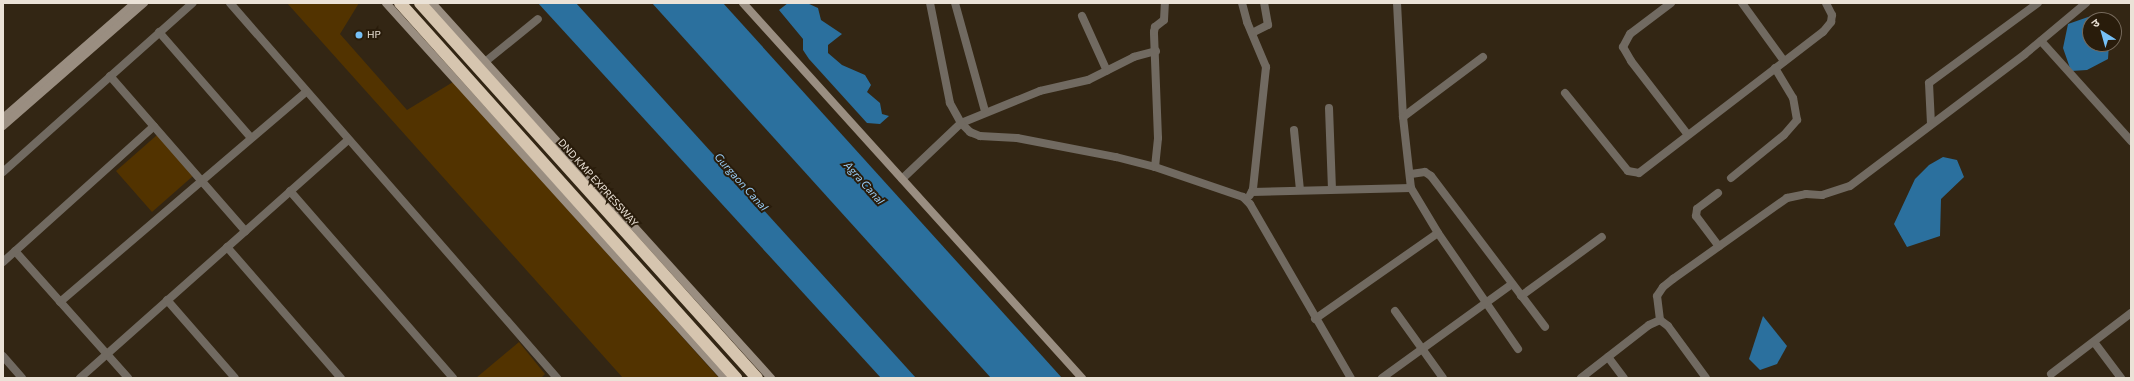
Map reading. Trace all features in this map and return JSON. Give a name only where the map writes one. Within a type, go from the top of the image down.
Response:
[{"type":"highway","points":[[400,3],[736,378]]},
{"type":"highway","name":"DND KMP EXPRESSWAY","points":[[420,3],[758,378]]},
{"type":"street","points":[[3,118],[135,3]]},
{"type":"street","points":[[3,126],[144,3]]},
{"type":"street","points":[[3,172],[193,3]]},
{"type":"street","points":[[230,3],[553,377]]},
{"type":"street","points":[[386,3],[725,378]]},
{"type":"street","points":[[432,3],[771,378]]},
{"type":"street","points":[[742,3],[1082,378]]},
{"type":"street","points":[[930,3],[950,103],[961,123],[970,132],[980,136],[1017,138],[1155,167],[1247,199],[1315,319],[1351,378]]},
{"type":"street","points":[[955,3],[985,111]]},
{"type":"street","points":[[1155,167],[1158,147],[1156,51],[1154,30],[1164,20],[1165,3]]},
{"type":"street","points":[[1242,3],[1252,33],[1265,61],[1266,71],[1252,192],[1247,199]]},
{"type":"street","points":[[1252,33],[1268,25],[1264,3]]},
{"type":"street","points":[[1397,3],[1404,117],[1411,174],[1411,188],[1438,233],[1518,349]]},
{"type":"street","points":[[1671,3],[1630,34],[1623,47],[1631,61],[1688,135]]},
{"type":"street","points":[[1742,3],[1784,61]]},
{"type":"street","points":[[1565,93],[1632,173],[1644,170],[1784,61],[1831,22],[1832,15],[1826,3]]},
{"type":"street","points":[[1931,124],[1929,83],[2038,3]]},
{"type":"street","points":[[1706,378],[1668,326],[1660,320],[1657,296],[1663,287],[1787,198],[1806,194],[1822,195],[1850,186],[2041,41],[2086,3]]},
{"type":"street","points":[[1082,16],[1107,71]]},
{"type":"street","points":[[485,62],[538,19]]},
{"type":"street","points":[[159,32],[251,138]]},
{"type":"street","points":[[2041,41],[2131,141]]},
{"type":"street","points":[[902,179],[961,123],[985,111],[1040,91],[1077,83],[1107,71],[1134,57],[1156,51]]},
{"type":"street","points":[[1404,117],[1483,56]]},
{"type":"street","points":[[1731,178],[1784,135],[1797,120],[1793,98],[1775,68]]},
{"type":"street","points":[[110,76],[245,231]]},
{"type":"street","points":[[60,302],[306,92]]},
{"type":"street","points":[[1329,108],[1332,189]]},
{"type":"street","points":[[3,262],[154,126]]},
{"type":"street","points":[[1294,130],[1300,190]]},
{"type":"street","points":[[80,378],[348,140]]},
{"type":"street","points":[[1411,174],[1429,174],[1545,327]]},
{"type":"street","points":[[1252,192],[1411,188]]},
{"type":"street","points":[[290,191],[453,378]]},
{"type":"street","points":[[1718,193],[1697,210],[1696,216],[1719,246]]},
{"type":"street","points":[[1315,319],[1438,233]]},
{"type":"street","points":[[1521,296],[1602,237]]},
{"type":"street","points":[[227,247],[341,378]]},
{"type":"street","points":[[15,251],[128,378]]},
{"type":"street","points":[[1382,378],[1422,347],[1512,284]]},
{"type":"street","points":[[167,300],[235,378]]},
{"type":"street","points":[[1395,311],[1422,347],[1442,378]]},
{"type":"street","points":[[2051,374],[2131,313]]},
{"type":"street","points":[[1581,378],[1660,320]]},
{"type":"street","points":[[2094,342],[2121,378]]},
{"type":"street","points":[[3,356],[22,378]]},
{"type":"street","points":[[1608,357],[1624,378]]},
{"type":"shaded area","points":[[287,3],[359,3],[340,34],[407,110],[453,82],[719,378],[623,378]]},
{"type":"shaded area","points":[[157,135],[193,176],[152,212],[116,171]]},
{"type":"shaded area","points":[[519,342],[545,374],[541,378],[476,378]]},
{"type":"water","points":[[538,3],[576,3],[916,378],[881,378]]},
{"type":"water","name":"Agra Canal","points":[[652,3],[723,3],[1062,378],[991,378]]},
{"type":"water","points":[[788,3],[807,3],[818,8],[821,20],[842,34],[828,45],[828,53],[842,65],[865,75],[871,85],[867,92],[880,103],[882,114],[889,116],[880,124],[867,123],[809,59],[803,50],[803,39],[779,10]]},
{"type":"water","points":[[2082,19],[2082,52],[2108,52],[2108,59],[2087,70],[2071,71],[2063,48],[2068,24]]},
{"type":"water","points":[[1943,157],[1957,160],[1964,177],[1941,199],[1940,236],[1907,247],[1894,224],[1915,179],[1929,165]]},
{"type":"water","points":[[1763,316],[1787,346],[1777,364],[1760,370],[1749,359]]},
{"type":"place","name":"HP","points":[[359,35]]},
{"type":"water label","name":"Gurgaon Canal","points":[[741,182]]}]
